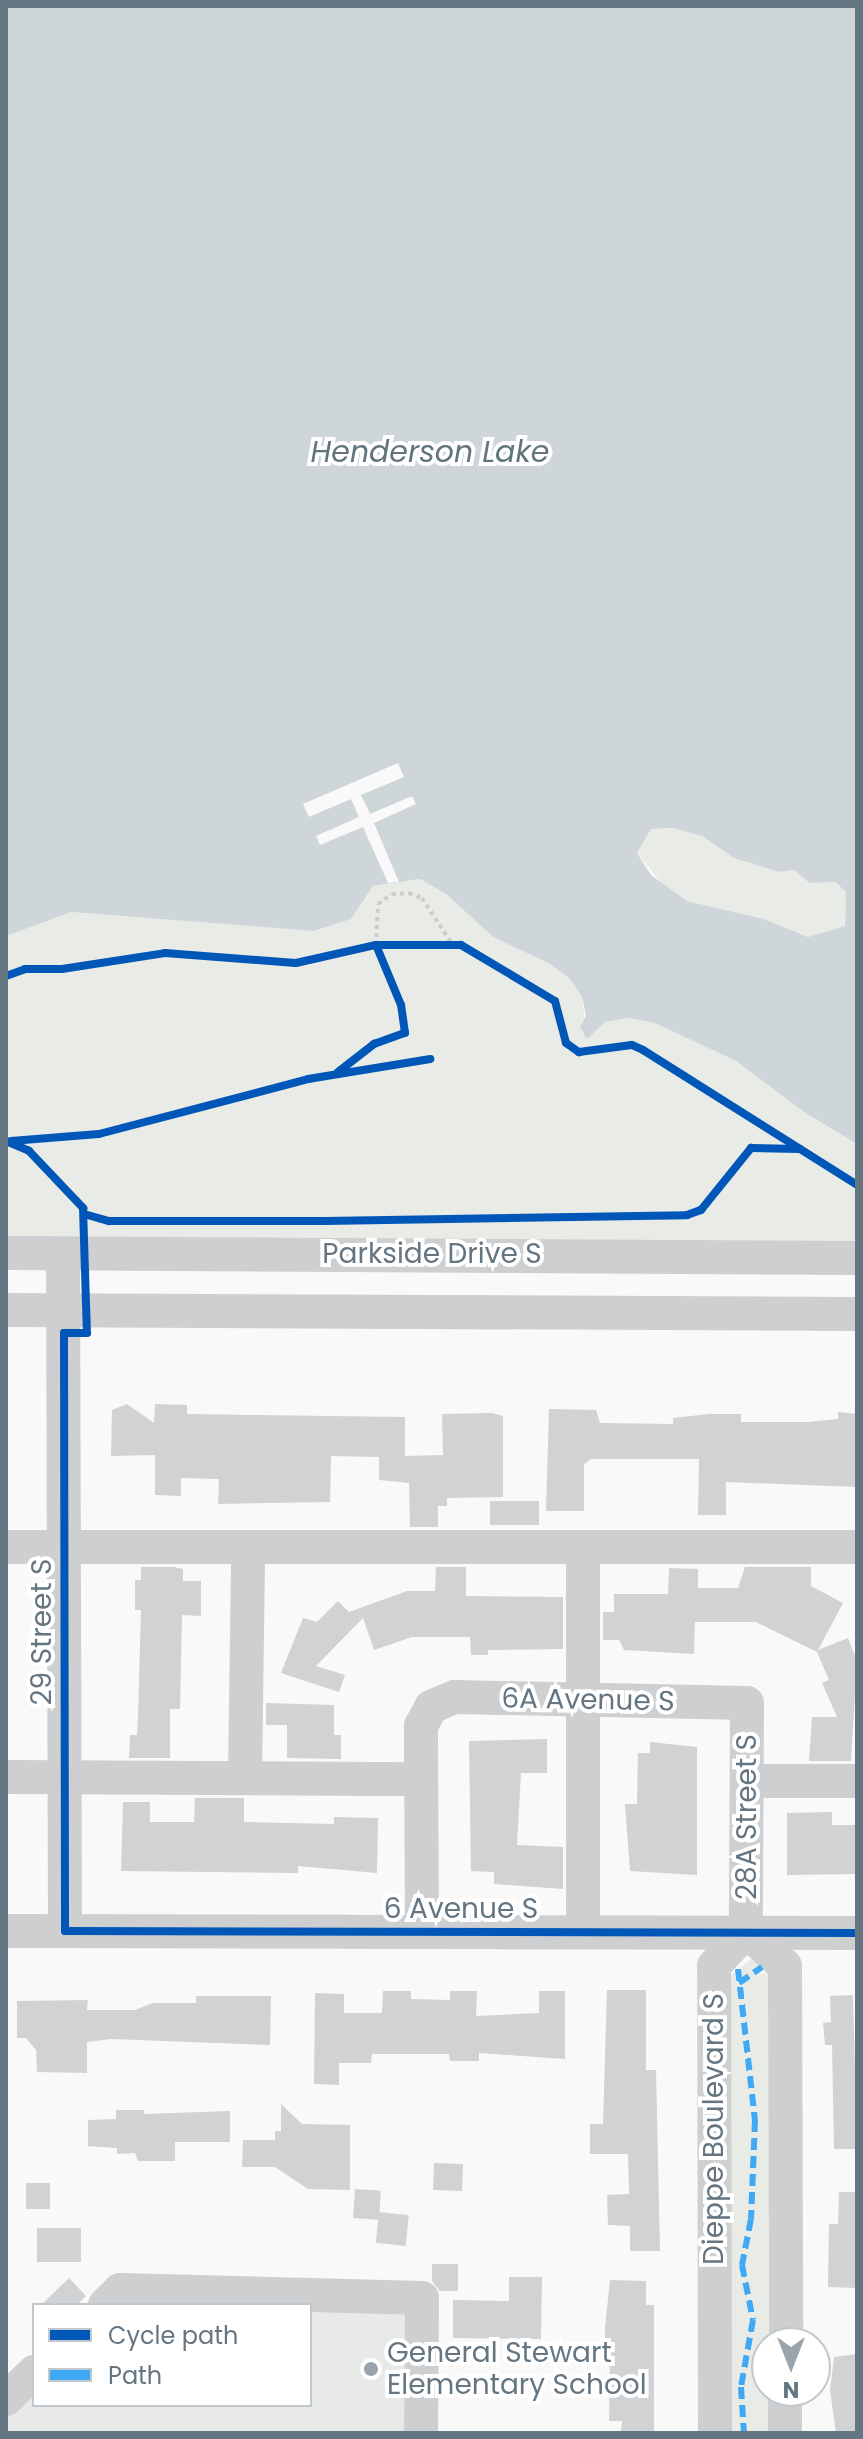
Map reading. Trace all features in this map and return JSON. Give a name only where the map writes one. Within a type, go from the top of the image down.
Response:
[{"type":"street","name":"Parkside Drive S","points":[[6,1253],[857,1258]]},
{"type":"street","name":"29 Street S","points":[[63,1254],[65,1931]]},
{"type":"street","name":"Parkside Drive S","points":[[6,1310],[857,1314]]},
{"type":"street","points":[[6,1547],[857,1547]]},
{"type":"street","points":[[583,1547],[583,1931]]},
{"type":"street","points":[[245,1777],[248,1548]]},
{"type":"street","name":"6A Avenue S","points":[[421,1779],[421,1726],[431,1707],[455,1697],[747,1703]]},
{"type":"street","name":"28A Street S","points":[[746,1931],[747,1703]]},
{"type":"street","points":[[6,1777],[421,1779],[422,1931]]},
{"type":"street","points":[[747,1781],[857,1781]]},
{"type":"street","name":"6 Avenue S","points":[[6,1931],[857,1933]]},
{"type":"street","points":[[746,1931],[785,1966],[786,2327]]},
{"type":"street","name":"Dieppe Boulevard S","points":[[715,2433],[714,1966],[746,1931]]},
{"type":"street","points":[[107,2303],[120,2290],[422,2298],[421,2433]]},
{"type":"street","points":[[6,2399],[32,2374]]},
{"type":"street","points":[[785,2407],[785,2433]]},
{"type":"path","points":[[381,958],[376,945],[378,904],[392,894],[409,893],[422,898],[457,944]]},
{"type":"path","points":[[437,944],[457,944]]},
{"type":"path","points":[[363,948],[391,945]]},
{"type":"shaded area","points":[[673,828],[702,836],[734,858],[779,872],[794,870],[808,883],[834,882],[846,892],[845,926],[809,937],[764,919],[687,901],[666,888],[637,853],[651,829]]},
{"type":"shaded area","points":[[420,879],[446,894],[493,937],[550,964],[570,979],[582,997],[587,1038],[605,1022],[629,1018],[655,1023],[736,1061],[804,1112],[857,1144],[857,1258],[6,1253],[6,936],[70,912],[314,931],[351,919],[373,886]]},
{"type":"shaded area","points":[[751,1959],[757,1960],[761,1974],[769,1972],[770,2327],[751,2327],[751,2407],[770,2407],[770,2433],[727,2433],[730,1976]]},
{"type":"shaded area","name":"General Stewart Elementary School","points":[[114,2279],[433,2285],[432,2433],[6,2433],[6,2382],[32,2357],[32,2407],[312,2407],[312,2303],[89,2303]]},
{"type":"water","name":"Henderson Lake","points":[[6,6],[857,6],[857,1144],[804,1112],[736,1061],[655,1023],[629,1018],[605,1022],[587,1039],[580,1027],[586,1016],[582,997],[570,979],[550,964],[493,937],[446,894],[420,879],[373,886],[351,919],[314,931],[71,912],[6,936]],"holes":[[[673,828],[702,836],[734,858],[779,872],[794,870],[809,883],[835,882],[846,892],[845,926],[808,937],[764,919],[687,901],[651,875],[637,853],[651,829]]]},
{"type":"pier","points":[[398,763],[404,777],[361,795],[370,814],[412,796],[416,804],[374,823],[399,882],[388,883],[363,827],[320,845],[316,836],[359,817],[351,799],[309,817],[303,804]]},
{"type":"building","points":[[127,1404],[154,1423],[155,1404],[187,1405],[187,1414],[405,1417],[405,1456],[443,1455],[442,1414],[492,1413],[503,1416],[503,1497],[447,1498],[447,1506],[438,1506],[438,1527],[410,1527],[409,1483],[379,1480],[379,1457],[331,1456],[330,1502],[218,1504],[219,1479],[181,1478],[181,1496],[155,1495],[155,1455],[111,1456],[112,1410]]},
{"type":"building","points":[[549,1409],[596,1410],[600,1423],[673,1424],[673,1418],[709,1414],[741,1414],[741,1422],[808,1422],[838,1419],[838,1412],[857,1414],[857,1487],[726,1482],[726,1515],[698,1515],[699,1459],[591,1459],[584,1464],[584,1511],[546,1511]]},
{"type":"building","points":[[490,1501],[539,1501],[539,1525],[490,1525]]},
{"type":"building","points":[[141,1567],[183,1569],[183,1581],[201,1581],[201,1616],[182,1615],[180,1709],[170,1709],[170,1758],[129,1758],[130,1735],[137,1735],[141,1610],[135,1610],[135,1580],[141,1580]]},
{"type":"building","points":[[436,1567],[466,1567],[466,1596],[563,1597],[563,1649],[488,1650],[488,1655],[471,1655],[470,1637],[412,1637],[374,1650],[363,1618],[316,1666],[345,1675],[339,1692],[281,1673],[303,1618],[317,1622],[338,1601],[349,1612],[407,1591],[435,1591]]},
{"type":"building","points":[[745,1567],[811,1567],[811,1586],[843,1603],[818,1650],[848,1638],[857,1661],[851,1761],[809,1761],[812,1717],[837,1717],[822,1683],[829,1680],[817,1652],[756,1622],[695,1622],[694,1654],[624,1650],[619,1640],[603,1640],[603,1612],[614,1612],[614,1594],[668,1594],[669,1568],[698,1569],[698,1588],[738,1588]]},
{"type":"building","points":[[266,1703],[334,1705],[334,1735],[341,1735],[341,1759],[287,1758],[287,1725],[266,1725]]},
{"type":"building","points":[[547,1739],[547,1773],[521,1773],[517,1845],[563,1847],[563,1889],[494,1884],[494,1872],[471,1871],[469,1741]]},
{"type":"building","points":[[650,1742],[697,1747],[697,1875],[630,1871],[625,1804],[637,1804],[638,1753],[650,1753]]},
{"type":"building","points":[[195,1798],[244,1798],[244,1822],[334,1824],[334,1817],[378,1818],[377,1873],[298,1866],[298,1873],[121,1871],[123,1802],[150,1802],[150,1822],[194,1822]]},
{"type":"building","points":[[832,1812],[832,1825],[857,1825],[857,1874],[787,1875],[787,1813]]},
{"type":"building","points":[[607,1990],[646,1990],[646,2070],[656,2070],[660,2251],[630,2251],[630,2226],[608,2225],[607,2195],[629,2194],[628,2154],[590,2154],[590,2124],[603,2124]]},
{"type":"building","points":[[383,1991],[411,1991],[411,1999],[450,2000],[450,1991],[477,1991],[476,2016],[539,2013],[539,1991],[565,1991],[565,2059],[479,2053],[479,2061],[450,2061],[449,2054],[372,2054],[371,2063],[339,2063],[339,2085],[314,2084],[315,1993],[344,1994],[344,2013],[382,2013]]},
{"type":"building","points":[[853,1995],[857,2149],[834,2149],[832,2045],[825,2045],[823,2023],[831,2022],[830,1996]]},
{"type":"building","points":[[196,1996],[271,1996],[270,2045],[111,2039],[87,2042],[87,2073],[37,2072],[36,2050],[26,2038],[17,2038],[17,2001],[88,2000],[87,2010],[135,2010],[153,2003],[196,2003]]},
{"type":"building","points":[[281,2104],[302,2124],[350,2125],[350,2190],[308,2189],[275,2167],[242,2167],[243,2140],[275,2140],[275,2131],[281,2131]]},
{"type":"building","points":[[116,2110],[144,2110],[144,2114],[230,2111],[230,2142],[175,2142],[175,2161],[138,2161],[135,2153],[117,2154],[117,2148],[88,2146],[88,2120],[116,2119]]},
{"type":"building","points":[[434,2163],[463,2164],[462,2191],[433,2190]]},
{"type":"building","points":[[26,2183],[50,2183],[50,2209],[26,2209]]},
{"type":"building","points":[[355,2189],[381,2191],[379,2220],[353,2218]]},
{"type":"building","points":[[839,2192],[857,2192],[857,2288],[828,2287],[829,2224],[838,2224]]},
{"type":"building","points":[[379,2212],[409,2215],[406,2246],[376,2243]]},
{"type":"building","points":[[37,2228],[81,2228],[81,2262],[37,2262]]},
{"type":"building","points":[[432,2264],[458,2264],[458,2291],[440,2291],[432,2281]]},
{"type":"building","points":[[509,2277],[542,2277],[541,2339],[453,2338],[453,2300],[509,2301]]},
{"type":"building","points":[[69,2278],[86,2296],[79,2303],[43,2303]]},
{"type":"building","points":[[610,2280],[646,2281],[646,2305],[654,2305],[654,2433],[621,2433],[622,2421],[609,2421],[610,2348],[605,2347],[605,2328]]},
{"type":"building","points":[[857,2354],[857,2433],[836,2433],[831,2397],[834,2357]]},
{"type":"marked path","points":[[739,1983],[762,1967]]},
{"type":"marked path","points":[[738,1969],[755,2120],[751,2219],[742,2265],[753,2320],[741,2387],[744,2433]]},
{"type":"cycle path","points":[[6,976],[25,969],[62,969],[165,953],[296,963],[376,945],[461,945],[555,1001],[566,1043],[579,1052],[632,1045],[643,1050],[857,1185]]},
{"type":"cycle path","points":[[338,1072],[374,1044],[405,1033],[401,1005],[376,945]]},
{"type":"cycle path","points":[[11,1141],[99,1134],[308,1079],[430,1059]]},
{"type":"cycle path","points":[[6,1141],[29,1151],[83,1208],[87,1333],[64,1333],[65,1931],[857,1933]]},
{"type":"cycle path","points":[[84,1214],[109,1221],[687,1215],[701,1210],[751,1148],[800,1149]]},
{"type":"place","name":"General Stewart Elementary School","points":[[371,2369]]}]
